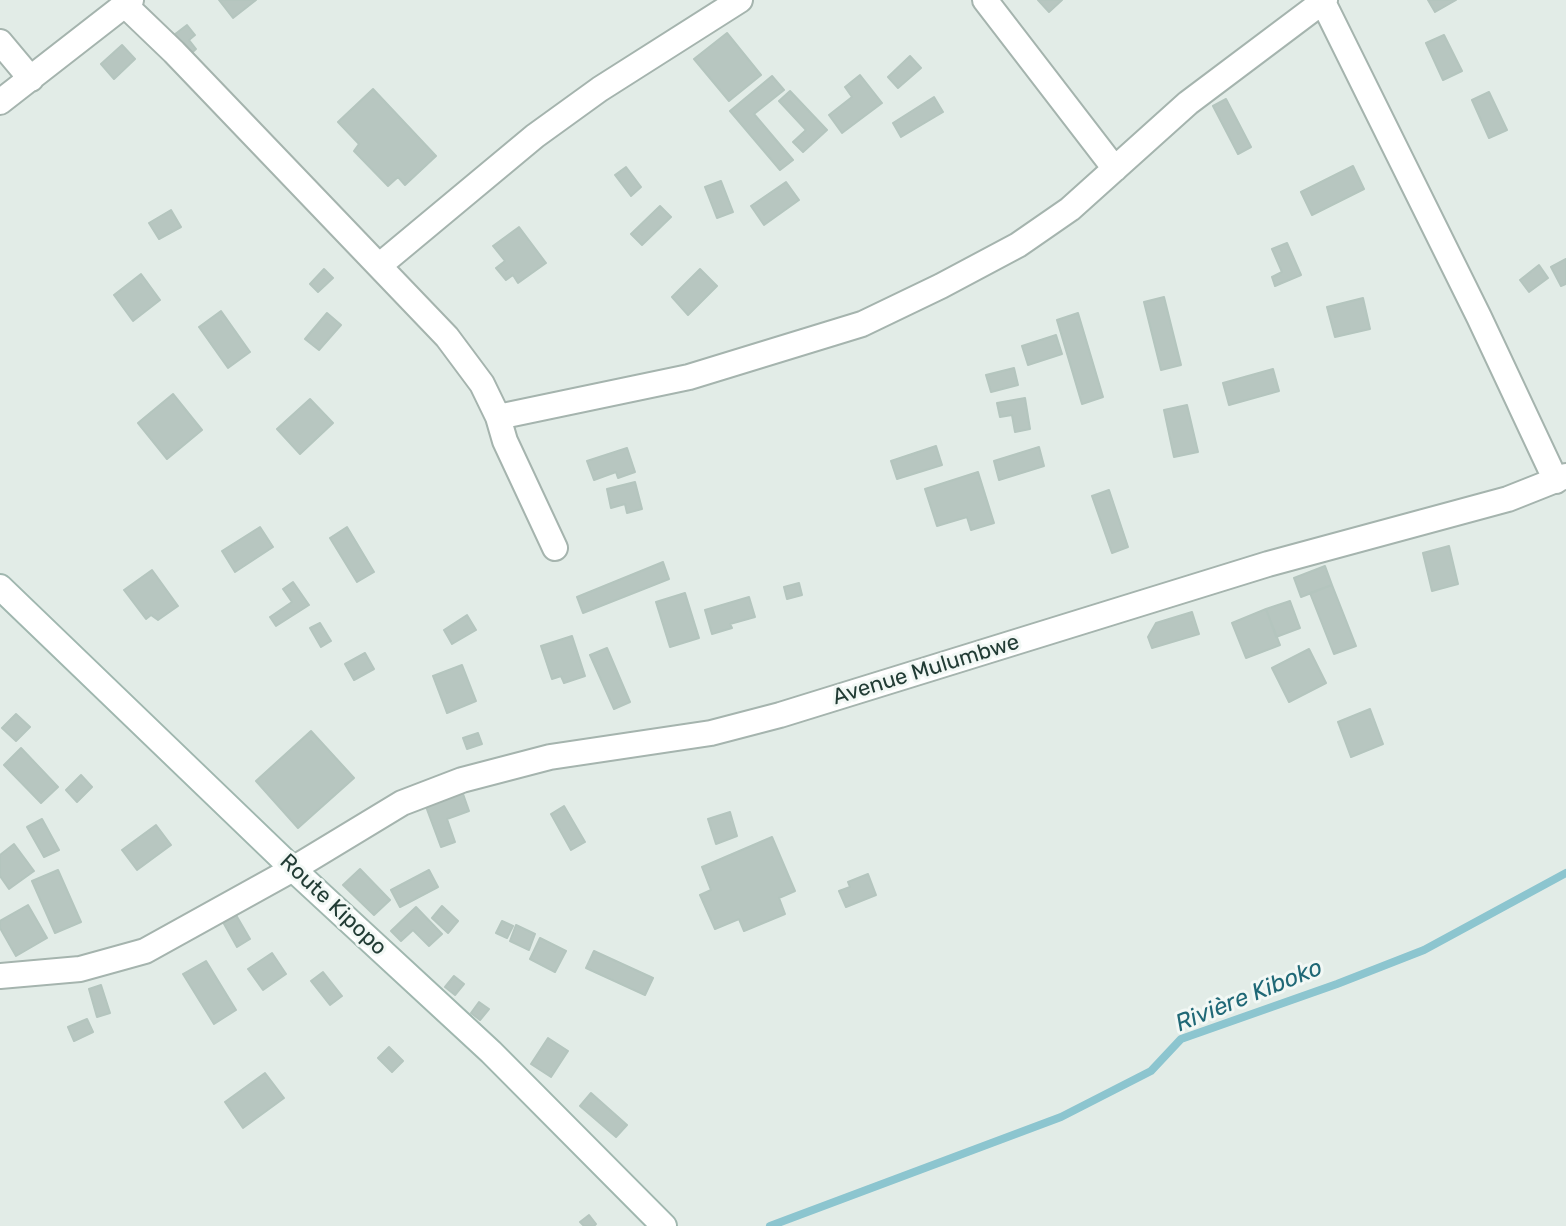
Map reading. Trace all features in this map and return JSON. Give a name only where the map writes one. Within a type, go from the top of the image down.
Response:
[{"type":"street","points":[[380,265],[535,136],[600,89],[740,0]]},
{"type":"street","points":[[985,0],[1115,169]]},
{"type":"street","points":[[498,417],[678,380],[862,324],[1018,245],[1070,209],[1188,103],[1324,1],[1561,478]]},
{"type":"street","points":[[0,102],[128,2],[447,337],[482,384],[555,548]]},
{"type":"street","points":[[0,42],[31,79]]},
{"type":"street","name":"Avenue Mulumbwe","points":[[0,976],[80,969],[145,951],[293,869],[402,803],[483,773],[550,757],[711,733],[780,715],[1268,564],[1508,499],[1561,478]]},
{"type":"street","name":"Route Kipopo","points":[[0,587],[293,869],[491,1052],[664,1226]]},
{"type":"building","points":[[219,0],[256,0],[233,18]]},
{"type":"building","points":[[1038,0],[1062,0],[1049,12]]},
{"type":"building","points":[[1428,0],[1456,0],[1435,12]]},
{"type":"building","points":[[187,25],[195,35],[189,40],[196,49],[186,58],[170,38]]},
{"type":"building","points":[[727,33],[761,75],[729,101],[694,59]]},
{"type":"building","points":[[1444,35],[1462,71],[1443,80],[1426,43]]},
{"type":"building","points":[[122,45],[135,59],[114,79],[101,64]]},
{"type":"building","points":[[910,56],[921,68],[898,88],[888,77]]},
{"type":"building","points":[[860,75],[882,103],[842,133],[829,115],[852,97],[845,87]]},
{"type":"building","points":[[772,76],[784,90],[754,114],[793,160],[780,170],[730,111]]},
{"type":"building","points":[[373,89],[436,156],[405,185],[398,177],[388,186],[354,151],[359,144],[338,122]]},
{"type":"building","points":[[790,91],[827,130],[803,152],[793,142],[806,130],[779,101]]},
{"type":"building","points":[[1489,92],[1507,130],[1489,138],[1472,100]]},
{"type":"building","points":[[934,97],[943,112],[901,137],[893,123]]},
{"type":"building","points":[[1226,99],[1251,147],[1238,154],[1213,106]]},
{"type":"building","points":[[1353,166],[1364,189],[1312,215],[1301,192]]},
{"type":"building","points":[[626,167],[641,187],[631,196],[615,175]]},
{"type":"building","points":[[721,181],[733,212],[717,218],[705,187]]},
{"type":"building","points":[[786,182],[799,200],[764,225],[751,206]]},
{"type":"building","points":[[660,206],[671,217],[642,245],[631,234]]},
{"type":"building","points":[[171,210],[181,227],[159,239],[149,223]]},
{"type":"building","points":[[519,227],[546,263],[518,283],[513,275],[506,280],[496,268],[505,261],[493,246]]},
{"type":"building","points":[[1287,243],[1301,275],[1275,286],[1272,277],[1282,272],[1272,249]]},
{"type":"building","points":[[1566,259],[1566,284],[1561,286],[1551,267]]},
{"type":"building","points":[[1539,265],[1548,278],[1529,292],[1520,280]]},
{"type":"building","points":[[324,269],[333,278],[318,292],[310,284]]},
{"type":"building","points":[[700,269],[717,286],[688,315],[672,297]]},
{"type":"building","points":[[141,274],[160,300],[133,321],[114,295]]},
{"type":"building","points":[[1164,297],[1181,365],[1161,370],[1144,302]]},
{"type":"building","points":[[1363,298],[1370,329],[1335,337],[1327,307]]},
{"type":"building","points":[[221,311],[250,352],[228,368],[199,327]]},
{"type":"building","points":[[327,313],[341,325],[319,350],[305,339]]},
{"type":"building","points":[[1078,313],[1103,397],[1082,404],[1057,320]]},
{"type":"building","points":[[1056,335],[1062,354],[1028,365],[1022,346]]},
{"type":"building","points":[[1014,368],[1018,385],[991,392],[986,375]]},
{"type":"building","points":[[1273,369],[1279,391],[1229,405],[1223,383]]},
{"type":"building","points":[[173,394],[202,430],[167,459],[138,423]]},
{"type":"building","points":[[1025,398],[1030,429],[1015,432],[1012,415],[1000,417],[997,403]]},
{"type":"building","points":[[310,399],[333,423],[300,454],[277,429]]},
{"type":"building","points":[[1187,405],[1198,452],[1174,457],[1164,410]]},
{"type":"building","points":[[936,446],[942,465],[897,479],[891,461]]},
{"type":"building","points":[[1039,447],[1044,466],[999,480],[994,461]]},
{"type":"building","points":[[627,448],[635,472],[618,478],[616,472],[594,480],[587,461]]},
{"type":"building","points":[[978,472],[994,523],[971,530],[967,517],[937,526],[925,489]]},
{"type":"building","points":[[635,482],[642,509],[627,513],[625,504],[611,508],[607,489]]},
{"type":"building","points":[[1109,490],[1128,547],[1112,553],[1092,496]]},
{"type":"building","points":[[260,527],[273,547],[235,572],[222,551]]},
{"type":"building","points":[[347,527],[374,572],[357,582],[330,538]]},
{"type":"building","points":[[1449,546],[1458,584],[1432,591],[1423,553]]},
{"type":"building","points":[[663,562],[669,579],[583,613],[577,597]]},
{"type":"building","points":[[1325,566],[1332,585],[1301,597],[1294,578]]},
{"type":"building","points":[[152,570],[178,606],[158,620],[151,615],[146,619],[124,590]]},
{"type":"building","points":[[293,582],[309,605],[276,626],[270,617],[292,602],[283,589]]},
{"type":"building","points":[[799,583],[802,595],[787,599],[784,587]]},
{"type":"building","points":[[1332,585],[1356,646],[1334,654],[1310,593]]},
{"type":"building","points":[[685,593],[699,638],[670,647],[656,602]]},
{"type":"building","points":[[749,597],[755,617],[730,624],[732,628],[712,634],[705,610]]},
{"type":"building","points":[[1290,601],[1300,628],[1276,637],[1266,609]]},
{"type":"building","points":[[1266,609],[1280,645],[1246,658],[1232,623]]},
{"type":"building","points":[[1192,612],[1199,634],[1152,648],[1148,637],[1156,623]]},
{"type":"building","points":[[467,615],[476,630],[452,644],[444,630]]},
{"type":"building","points":[[320,623],[331,641],[321,647],[310,628]]},
{"type":"building","points":[[572,636],[585,676],[564,683],[561,676],[552,679],[541,646]]},
{"type":"building","points":[[607,648],[630,702],[614,709],[590,655]]},
{"type":"building","points":[[1309,649],[1326,683],[1289,702],[1272,668]]},
{"type":"building","points":[[365,653],[374,669],[354,680],[345,664]]},
{"type":"building","points":[[462,665],[476,701],[447,713],[433,676]]},
{"type":"building","points":[[1370,709],[1383,744],[1351,757],[1338,722]]},
{"type":"building","points":[[16,714],[30,727],[16,741],[2,728]]},
{"type":"building","points":[[311,731],[354,778],[298,828],[256,781]]},
{"type":"building","points":[[478,733],[482,744],[467,749],[463,738]]},
{"type":"building","points":[[21,748],[58,787],[41,803],[4,765]]},
{"type":"building","points":[[81,775],[92,787],[77,802],[66,790]]},
{"type":"building","points":[[462,791],[469,811],[447,819],[455,842],[441,847],[425,804]]},
{"type":"building","points":[[564,806],[585,842],[571,850],[551,814]]},
{"type":"building","points":[[730,812],[737,836],[716,844],[708,819]]},
{"type":"building","points":[[42,819],[59,850],[44,857],[27,827]]},
{"type":"building","points":[[156,825],[171,845],[137,870],[122,850]]},
{"type":"building","points":[[772,837],[795,891],[779,898],[785,914],[744,931],[739,919],[715,929],[700,895],[711,890],[702,867]]},
{"type":"building","points":[[14,844],[34,871],[9,889],[0,876],[0,855]]},
{"type":"building","points":[[360,869],[390,900],[374,915],[343,885]]},
{"type":"building","points":[[58,870],[81,922],[55,933],[32,881]]},
{"type":"building","points":[[429,870],[438,887],[400,907],[391,890]]},
{"type":"building","points":[[868,874],[876,895],[846,907],[839,891],[850,887],[848,882]]},
{"type":"building","points":[[28,905],[47,938],[16,956],[0,928],[0,921]]},
{"type":"building","points":[[442,906],[458,921],[448,933],[432,918]]},
{"type":"building","points":[[416,907],[442,934],[429,946],[413,930],[401,941],[391,931]]},
{"type":"building","points":[[236,915],[250,939],[237,947],[223,922]]},
{"type":"building","points":[[502,921],[513,926],[507,938],[496,933]]},
{"type":"building","points":[[516,925],[535,934],[529,950],[510,941]]},
{"type":"building","points":[[540,938],[566,951],[555,972],[530,959]]},
{"type":"building","points":[[594,951],[653,978],[645,995],[586,968]]},
{"type":"building","points":[[272,953],[286,974],[263,990],[248,969]]},
{"type":"building","points":[[206,961],[236,1010],[214,1024],[183,974]]},
{"type":"building","points":[[323,972],[342,996],[330,1005],[311,981]]},
{"type":"building","points":[[454,976],[464,984],[455,995],[445,987]]},
{"type":"building","points":[[101,985],[110,1013],[97,1017],[89,989]]},
{"type":"building","points":[[479,1002],[489,1009],[480,1020],[471,1013]]},
{"type":"building","points":[[87,1019],[93,1032],[74,1041],[68,1027]]},
{"type":"building","points":[[548,1038],[568,1051],[551,1077],[531,1064]]},
{"type":"building","points":[[389,1047],[403,1061],[392,1072],[378,1058]]},
{"type":"building","points":[[265,1073],[284,1098],[243,1128],[225,1102]]},
{"type":"building","points":[[591,1093],[627,1125],[616,1137],[580,1106]]},
{"type":"building","points":[[589,1215],[596,1224],[584,1226],[580,1222]]},
{"type":"waterway","name":"Rivière Kiboko","points":[[770,1226],[1061,1117],[1151,1071],[1181,1039],[1424,950],[1566,873]]}]
